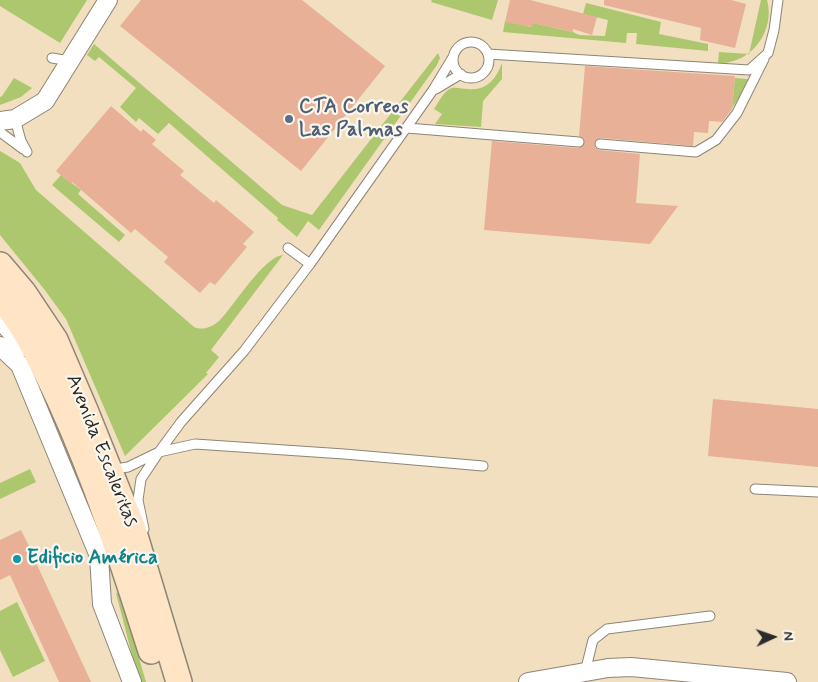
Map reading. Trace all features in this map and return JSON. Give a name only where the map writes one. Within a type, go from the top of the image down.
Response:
[{"type":"street","points":[[8,120],[45,101],[61,59],[108,0]]},
{"type":"street","name":"Avenida Escaleritas","points":[[0,265],[23,292],[55,340],[133,529],[179,682]]},
{"type":"street","name":"Avenida Escaleritas","points":[[0,296],[11,309],[44,367],[68,420],[107,516],[161,682]]},
{"type":"street","points":[[0,320],[44,367]]},
{"type":"street","points":[[0,346],[20,366],[99,556],[102,604],[132,682]]},
{"type":"street","points":[[102,604],[107,575],[114,567],[124,566]]},
{"type":"street","points":[[528,682],[608,668],[631,667],[787,682]]},
{"type":"lane","points":[[600,144],[696,152],[716,140],[737,113],[768,52],[774,30],[778,0]]},
{"type":"lane","points":[[158,616],[148,543],[138,500],[141,479],[181,422],[244,351],[310,264],[433,90],[458,47],[469,42],[480,45],[488,54],[488,65],[481,75],[470,78],[461,74],[456,69],[453,57]]},
{"type":"lane","points":[[488,54],[749,70],[768,52]]},
{"type":"lane","points":[[749,70],[754,79]]},
{"type":"lane","points":[[433,90],[461,74]]},
{"type":"lane","points":[[0,132],[27,152],[8,120]]},
{"type":"lane","points":[[406,128],[579,142]]},
{"type":"lane","points":[[288,248],[310,264]]},
{"type":"lane","points":[[110,470],[128,467],[159,452],[195,444],[483,466]]},
{"type":"lane","points":[[755,489],[818,492]]},
{"type":"lane","points":[[585,672],[593,640],[607,629],[710,616]]},
{"type":"green space","points":[[0,0],[87,0],[60,43],[0,6]]},
{"type":"green space","points":[[432,0],[498,0],[492,20],[431,2]]},
{"type":"green space","points":[[761,0],[767,0],[768,23],[758,44],[749,53]]},
{"type":"green space","points":[[586,3],[661,22],[659,34],[708,44],[708,51],[636,44],[637,33],[627,33],[626,43],[503,32],[505,21],[531,27],[533,23],[579,35],[605,36],[608,20],[583,14]]},
{"type":"green space","points":[[94,44],[282,205],[312,215],[438,53],[440,58],[437,65],[319,230],[308,221],[297,237],[277,220],[278,218],[169,123],[158,134],[139,118],[136,122],[120,107],[136,88],[99,57],[95,61],[87,55]]},
{"type":"green space","points":[[719,52],[747,54],[730,62],[718,63]]},
{"type":"green space","points":[[502,63],[502,79],[483,101],[481,127],[435,124],[442,114],[434,109],[449,89],[475,89],[486,86],[494,79]]},
{"type":"green space","points":[[14,78],[32,88],[21,97],[0,105],[0,97]]},
{"type":"green space","points":[[735,78],[748,79],[743,92],[732,108]]},
{"type":"green space","points":[[0,151],[20,163],[36,190],[194,327],[207,328],[219,321],[258,272],[275,258],[283,255],[211,350],[219,357],[206,373],[208,374],[125,456],[66,319],[0,235]]},
{"type":"green space","points":[[61,175],[81,190],[78,194],[125,235],[119,242],[52,185]]},
{"type":"green space","points":[[30,469],[36,482],[0,499],[0,483]]},
{"type":"green space","points":[[116,593],[120,593],[146,682],[139,682]]},
{"type":"green space","points":[[17,602],[45,661],[13,677],[0,650],[0,611]]},
{"type":"building","name":"CTA Correos Las Palmas","points":[[141,0],[302,0],[385,66],[301,171],[120,26]]},
{"type":"building","points":[[510,0],[530,0],[597,17],[592,35],[573,29],[573,32],[533,23],[532,27],[505,22]]},
{"type":"building","points":[[604,0],[731,0],[746,4],[735,48],[700,40],[701,28],[604,5]]},
{"type":"building","points":[[585,66],[735,76],[732,109],[722,122],[709,121],[708,133],[694,132],[693,146],[601,138],[595,141],[595,147],[599,150],[640,154],[636,203],[678,206],[650,244],[484,230],[492,141],[578,148],[584,145],[584,139],[579,136]]},
{"type":"building","points":[[111,106],[141,132],[143,129],[156,140],[152,144],[184,171],[180,175],[214,203],[216,200],[254,232],[243,244],[247,247],[215,285],[210,282],[200,293],[164,262],[168,257],[135,229],[131,233],[72,182],[71,184],[56,171]]},
{"type":"building","points":[[713,399],[818,409],[818,467],[708,456]]},
{"type":"building","points":[[21,530],[91,682],[59,682],[10,575],[0,580],[0,540]]},
{"type":"place","name":"CTA Correos Las Palmas","points":[[289,119]]},
{"type":"place","name":"Edificio América","points":[[17,559]]}]
